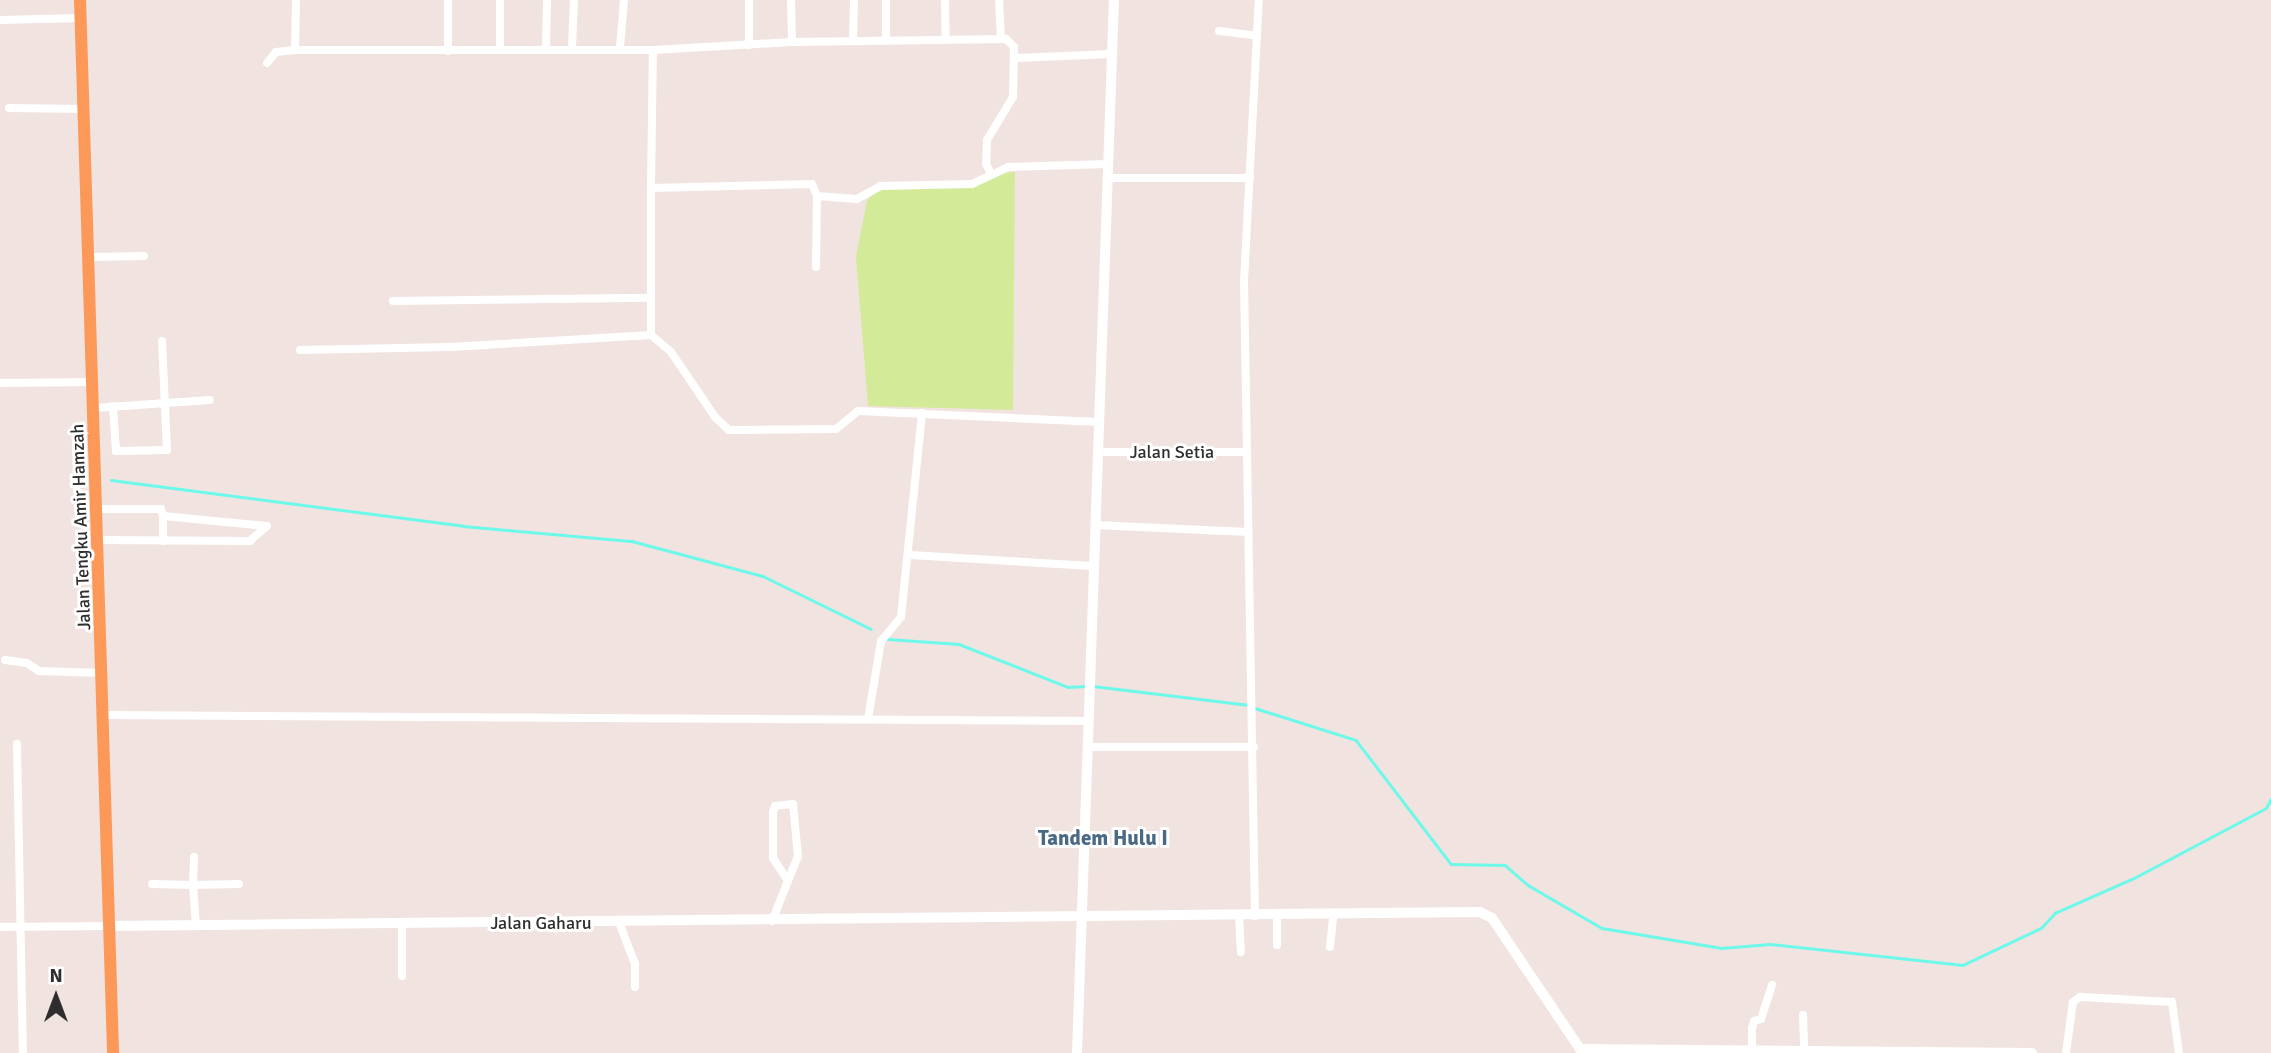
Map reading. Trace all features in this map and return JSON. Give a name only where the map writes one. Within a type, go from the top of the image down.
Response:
[{"type":"main road","name":"Jalan Tengku Amir Hamzah","points":[[80,0],[99,509],[113,1053]]},
{"type":"street","points":[[295,50],[296,0]]},
{"type":"street","points":[[448,0],[449,51]]},
{"type":"street","points":[[500,0],[500,49]]},
{"type":"street","points":[[546,50],[547,0]]},
{"type":"street","points":[[572,48],[574,0]]},
{"type":"street","points":[[620,47],[624,0]]},
{"type":"street","points":[[749,0],[749,45]]},
{"type":"street","points":[[791,0],[792,42]]},
{"type":"street","points":[[853,41],[854,0]]},
{"type":"street","points":[[886,0],[886,40]]},
{"type":"street","points":[[945,0],[946,39]]},
{"type":"street","points":[[999,0],[1001,39]]},
{"type":"street","points":[[1077,1053],[1091,671],[1092,566],[1114,0]]},
{"type":"street","points":[[1255,916],[1244,282],[1259,0]]},
{"type":"street","points":[[0,20],[80,18]]},
{"type":"street","points":[[1219,31],[1257,36]]},
{"type":"street","points":[[267,63],[276,52],[295,50],[449,51],[620,47],[653,50],[792,42],[1001,39],[1013,44],[1015,58],[1011,104],[987,140],[986,164],[991,174]]},
{"type":"street","points":[[651,335],[653,50]]},
{"type":"street","points":[[1015,58],[1112,54]]},
{"type":"street","points":[[9,108],[84,109]]},
{"type":"street","points":[[817,196],[857,199],[880,186],[972,184],[1008,167],[1107,164]]},
{"type":"street","points":[[1108,178],[1250,178]]},
{"type":"street","points":[[651,188],[814,186],[817,196],[816,267]]},
{"type":"street","points":[[90,257],[144,256]]},
{"type":"street","points":[[393,301],[650,298]]},
{"type":"street","points":[[300,350],[450,347],[651,335],[670,352],[715,417],[729,430],[826,430],[844,425],[858,411],[1099,422]]},
{"type":"street","points":[[113,406],[116,451],[160,452],[168,447],[162,341]]},
{"type":"street","points":[[0,383],[94,382]]},
{"type":"street","points":[[95,408],[211,400]]},
{"type":"street","points":[[868,719],[881,641],[901,617],[910,555],[922,413]]},
{"type":"street","name":"Jalan Setia","points":[[1098,452],[1246,452]]},
{"type":"street","points":[[99,509],[161,509],[163,541]]},
{"type":"street","points":[[99,540],[250,541],[267,526],[163,516]]},
{"type":"street","points":[[1095,525],[1248,532]]},
{"type":"street","points":[[910,555],[1092,566]]},
{"type":"street","points":[[5,660],[27,663],[39,671],[102,673]]},
{"type":"street","points":[[104,715],[1089,721]]},
{"type":"street","points":[[17,744],[23,1053]]},
{"type":"street","points":[[1088,747],[1254,747]]},
{"type":"street","points":[[772,921],[786,878],[799,852],[793,804],[775,806],[773,812],[772,855],[786,878]]},
{"type":"street","points":[[194,857],[196,926]]},
{"type":"street","points":[[152,884],[239,884]]},
{"type":"street","name":"Jalan Gaharu","points":[[0,927],[1490,915],[1580,1049],[1752,1051]]},
{"type":"street","points":[[1239,916],[1241,952]]},
{"type":"street","points":[[1277,916],[1277,945]]},
{"type":"street","points":[[1330,947],[1333,916]]},
{"type":"street","points":[[619,922],[635,964],[635,987]]},
{"type":"street","points":[[402,924],[402,976]]},
{"type":"street","points":[[1772,985],[1761,1019],[1754,1021],[1752,1051],[2032,1053]]},
{"type":"street","points":[[2066,1053],[2073,1002],[2080,997],[2172,1002],[2179,1053]]},
{"type":"street","points":[[1803,1015],[1804,1050]]},
{"type":"green space","points":[[1015,172],[1013,410],[868,406],[856,257],[867,201],[877,190],[978,185],[1001,173]]},
{"type":"waterway","points":[[111,480],[463,526],[632,541],[763,576],[871,629]]},
{"type":"waterway","points":[[888,639],[959,644],[1068,687],[1086,686]]},
{"type":"waterway","points":[[1093,686],[1249,705]]},
{"type":"waterway","points":[[1255,708],[1356,740],[1451,864],[1505,865],[1528,885],[1602,928],[1721,948],[1770,944],[1963,965],[2041,928],[2055,913],[2134,878],[2266,808],[2271,799]]},
{"type":"district","name":"Tandem Hulu I","points":[[1103,838]]}]
